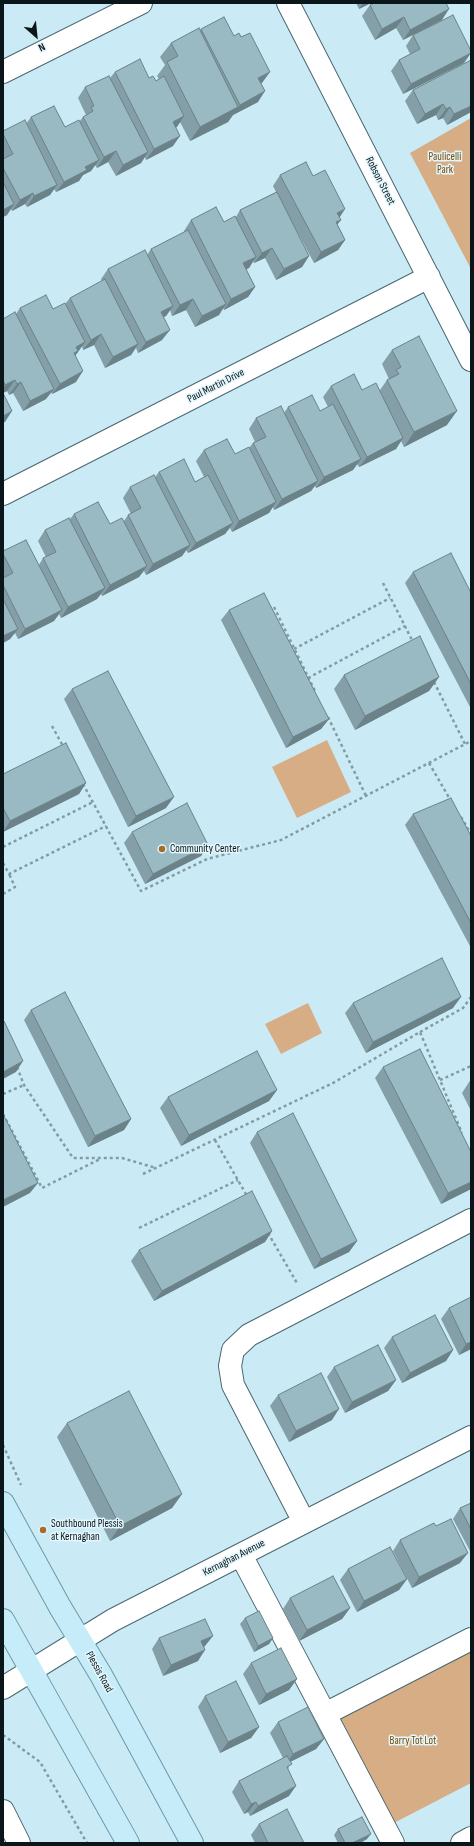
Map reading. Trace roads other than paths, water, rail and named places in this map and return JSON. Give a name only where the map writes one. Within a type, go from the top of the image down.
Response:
[{"type":"main road","name":"Plessis Road","points":[[3,1503],[60,1607],[81,1640],[192,1843]]},
{"type":"main road","points":[[3,1620],[128,1843]]},
{"type":"street","points":[[3,72],[141,3]]},
{"type":"street","name":"Robson Street","points":[[288,3],[471,360]]},
{"type":"street","name":"Paul Martin Drive","points":[[3,494],[429,277]]},
{"type":"street","points":[[304,1522],[233,1385],[230,1366],[233,1350],[249,1335],[471,1220]]},
{"type":"street","name":"Kernaghan Avenue","points":[[3,1688],[113,1620],[471,1437]]},
{"type":"street","points":[[241,1555],[392,1843]]},
{"type":"street","points":[[325,1714],[471,1639]]},
{"type":"street","points":[[3,1811],[19,1843]]},
{"type":"street","points":[[462,1843],[471,1838]]},
{"type":"place","name":"Community Center","points":[[162,849]]},
{"type":"place","name":"Southbound Plessis at Kernaghan","points":[[43,1530]]},
{"type":"park label","name":"Paulicelli Park","points":[[445,163]]},
{"type":"park label","name":"Barry Tot Lot","points":[[413,1741]]}]
